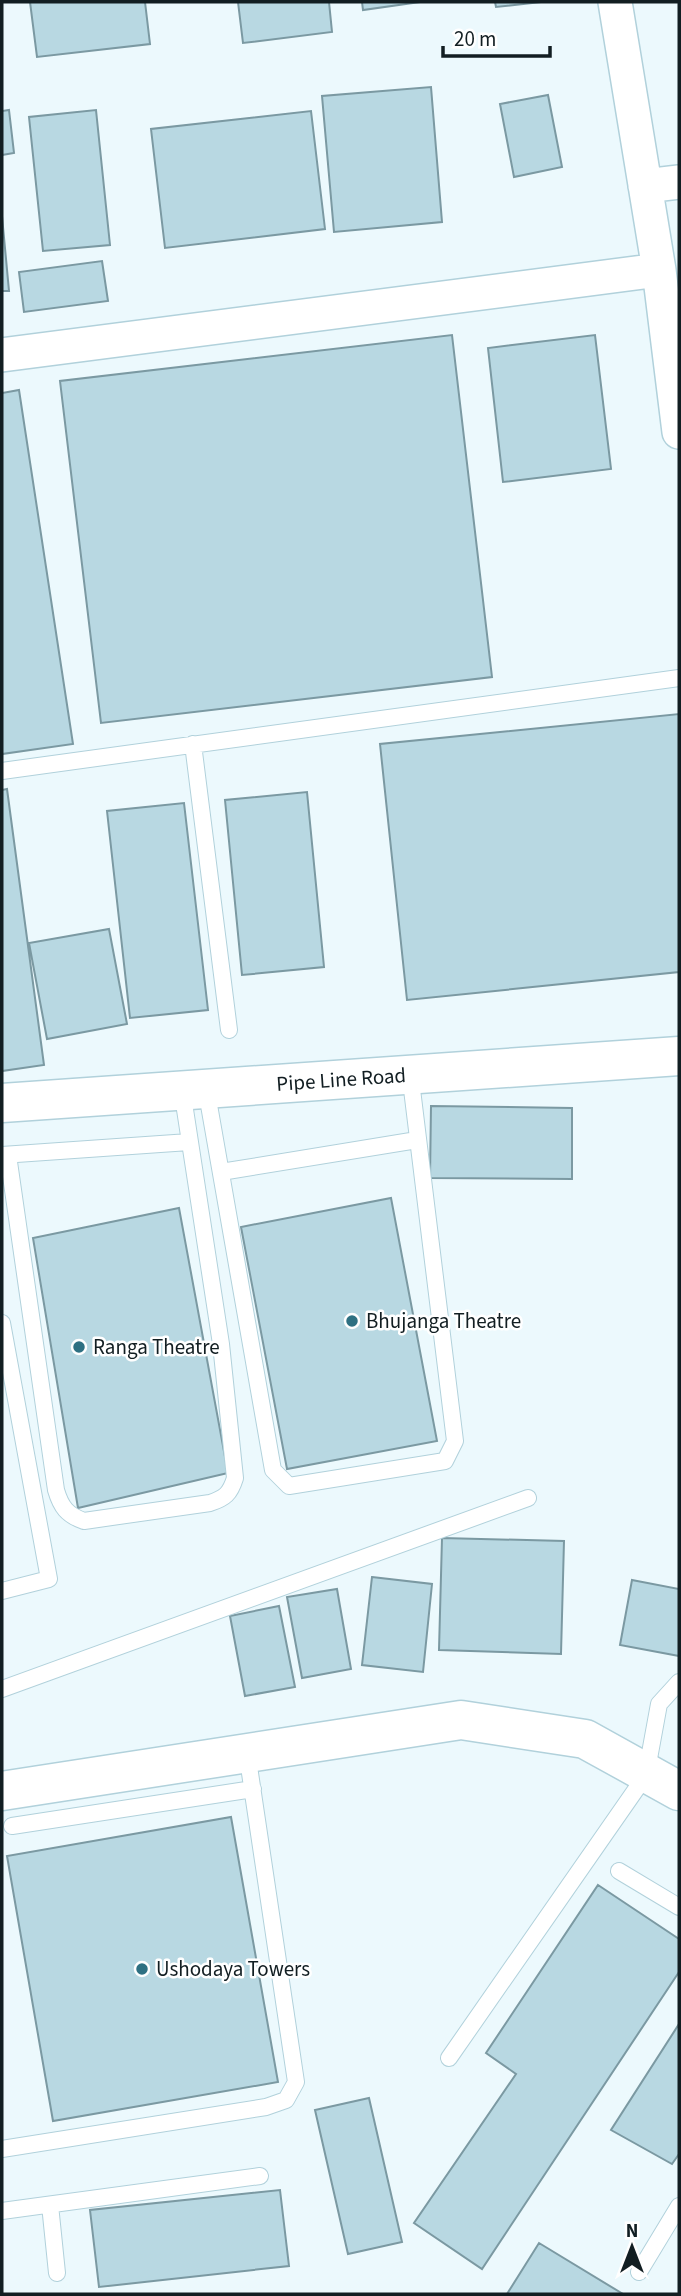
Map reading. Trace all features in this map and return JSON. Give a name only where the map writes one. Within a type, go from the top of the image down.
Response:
[{"type":"street","points":[[622,3],[679,432]]},
{"type":"street","points":[[645,186],[679,182]]},
{"type":"street","points":[[2,355],[659,270]]},
{"type":"street","name":"Pipe Line Road","points":[[2,1103],[679,1056]]},
{"type":"street","points":[[7,1808],[157,1784],[247,1752],[461,1720],[585,1739],[663,1783]]},
{"type":"lane","points":[[2,771],[679,678]]},
{"type":"lane","points":[[193,744],[229,1030]]},
{"type":"lane","points":[[194,1089],[220,1172],[273,1470],[289,1486],[445,1461],[455,1441],[410,1073]]},
{"type":"lane","points":[[190,1142],[5,1155],[56,1490],[61,1507],[72,1517],[84,1521],[210,1503],[225,1498],[231,1491],[235,1478],[221,1344],[190,1142],[194,1089]]},
{"type":"lane","points":[[220,1172],[417,1140]]},
{"type":"lane","points":[[2,1323],[49,1579],[2,1591]]},
{"type":"lane","points":[[2,1689],[528,1499]]},
{"type":"lane","points":[[449,2058],[663,1783],[659,1704],[679,1682]]},
{"type":"lane","points":[[2,2149],[266,2107],[286,2099],[296,2082],[247,1752]]},
{"type":"lane","points":[[157,1784],[253,1789]]},
{"type":"lane","points":[[619,1871],[679,1907]]},
{"type":"lane","points":[[2,2210],[260,2176]]},
{"type":"lane","points":[[50,2205],[57,2273]]},
{"type":"lane","points":[[639,2272],[679,2206]]},
{"type":"building","points":[[30,2],[145,2],[150,44],[37,57]]},
{"type":"building","points":[[238,2],[329,2],[332,32],[243,43]]},
{"type":"building","points":[[362,2],[420,2],[363,10]]},
{"type":"building","points":[[495,2],[541,2],[496,7]]},
{"type":"building","points":[[431,87],[442,222],[334,232],[322,96]]},
{"type":"building","points":[[548,95],[562,167],[514,177],[500,104]]},
{"type":"building","points":[[9,110],[14,153],[2,155],[2,111]]},
{"type":"building","points":[[96,110],[110,245],[43,251],[29,117]]},
{"type":"building","points":[[311,111],[325,229],[165,248],[151,129]]},
{"type":"building","points":[[2,216],[9,291],[2,291]]},
{"type":"building","points":[[102,261],[108,301],[24,312],[19,272]]},
{"type":"building","points":[[452,335],[492,677],[101,723],[60,381]]},
{"type":"building","points":[[595,335],[611,469],[503,482],[488,348]]},
{"type":"building","points":[[19,390],[73,744],[2,754],[2,393]]},
{"type":"building","points":[[679,714],[679,972],[407,1000],[380,744]]},
{"type":"building","points":[[7,789],[44,1065],[2,1071],[2,790]]},
{"type":"building","points":[[307,792],[324,967],[242,975],[225,800]]},
{"type":"building","points":[[184,803],[208,1010],[130,1018],[107,811]]},
{"type":"building","points":[[109,929],[127,1024],[47,1039],[29,943]]},
{"type":"building","points":[[431,1106],[572,1108],[572,1179],[430,1178]]},
{"type":"building","points":[[391,1198],[437,1441],[287,1469],[241,1227]]},
{"type":"building","points":[[179,1208],[228,1473],[78,1508],[33,1238]]},
{"type":"building","points":[[442,1538],[564,1541],[561,1654],[439,1650]]},
{"type":"building","points":[[372,1577],[432,1584],[423,1672],[362,1665]]},
{"type":"building","points":[[632,1580],[679,1589],[679,1656],[620,1645]]},
{"type":"building","points":[[337,1589],[351,1669],[302,1678],[287,1597]]},
{"type":"building","points":[[279,1606],[295,1687],[245,1696],[230,1616]]},
{"type":"building","name":"Ushodaya Towers","points":[[231,1817],[278,2082],[53,2121],[7,1856]]},
{"type":"building","points":[[598,1885],[679,1939],[679,1972],[482,2269],[414,2223],[516,2074],[486,2053]]},
{"type":"building","points":[[679,2024],[679,2154],[672,2164],[611,2130]]},
{"type":"building","points":[[369,2098],[402,2242],[348,2254],[315,2110]]},
{"type":"building","points":[[280,2190],[289,2266],[99,2287],[90,2210]]},
{"type":"building","points":[[539,2243],[623,2294],[507,2294]]},
{"type":"place","name":"Bhujanga Theatre","points":[[352,1321]]},
{"type":"place","name":"Ranga Theatre","points":[[79,1347]]},
{"type":"place","name":"Ushodaya Towers","points":[[142,1969]]}]
